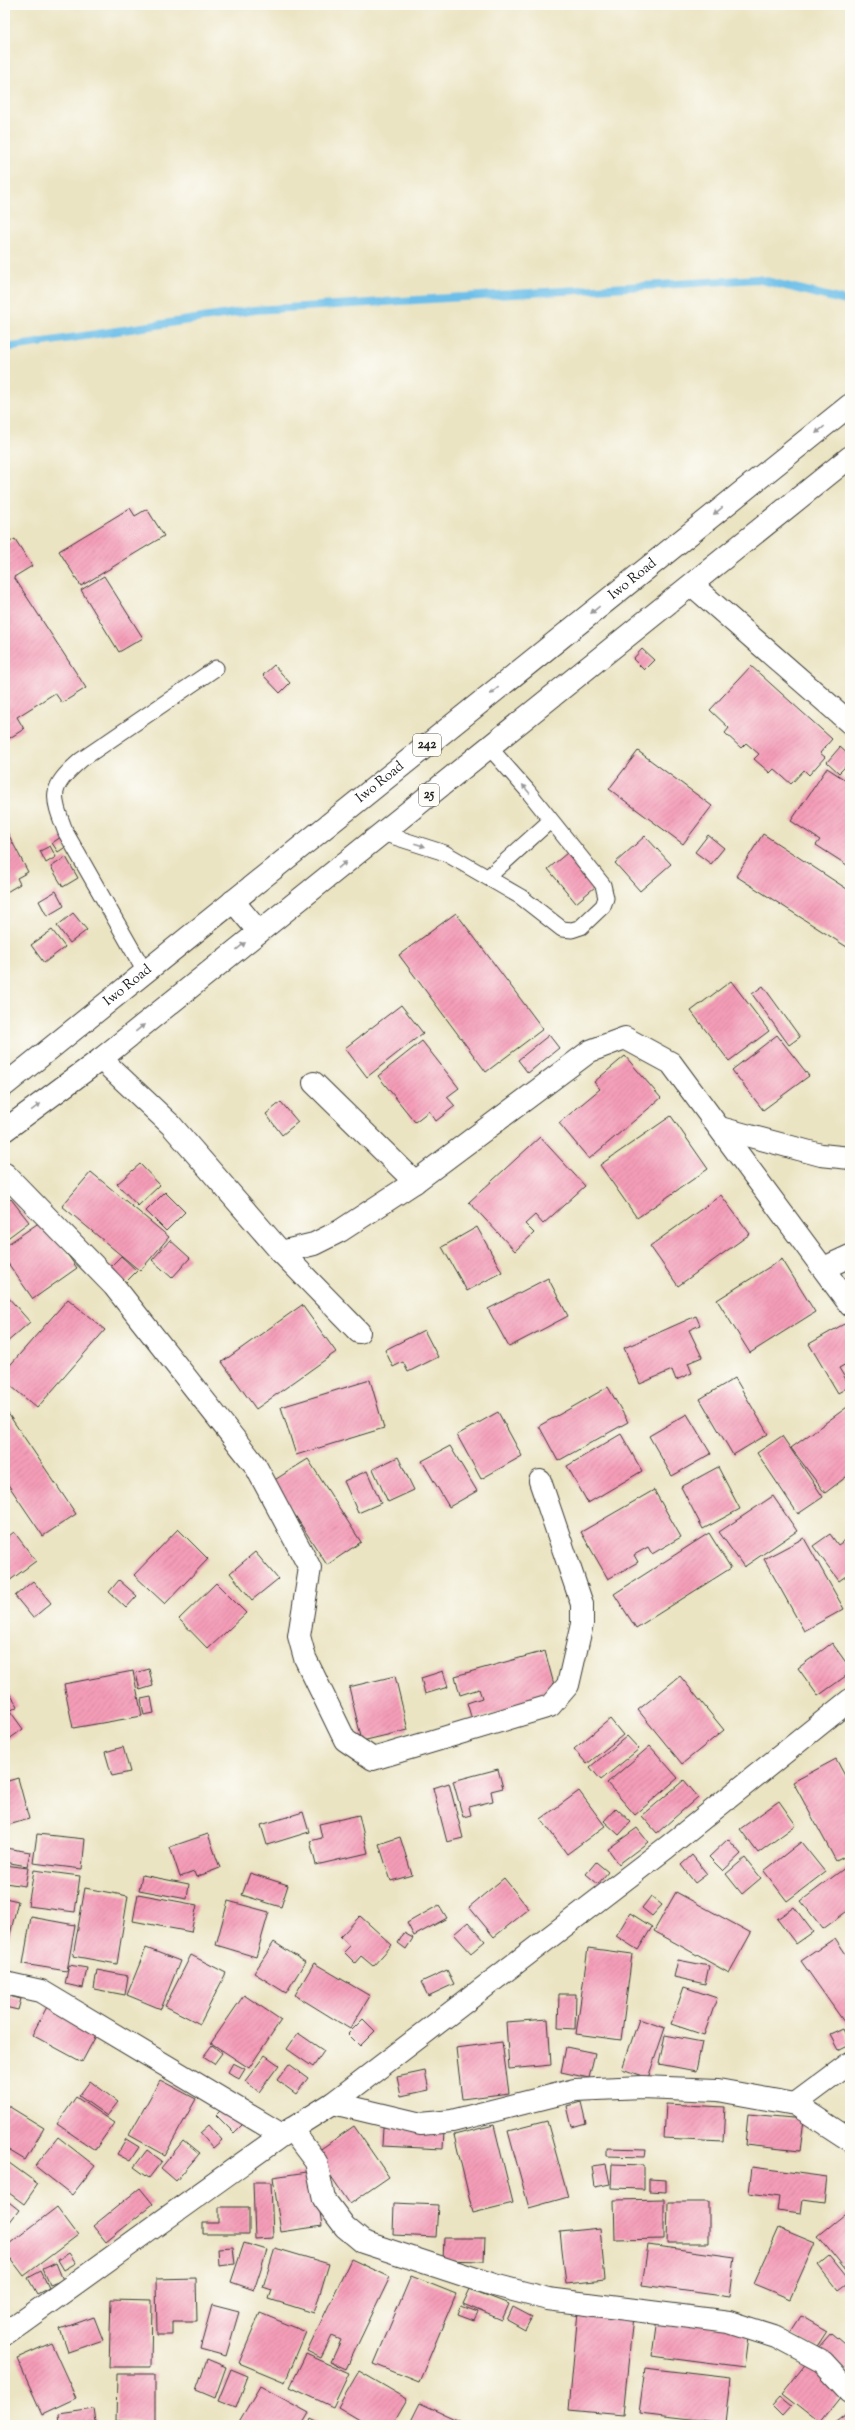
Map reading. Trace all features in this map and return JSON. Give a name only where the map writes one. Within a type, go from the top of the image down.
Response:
[{"type":"street","name":"Iwo Road","points":[[5,1085],[850,405]]},
{"type":"street","name":"25","points":[[5,1130],[101,1059],[850,457]]},
{"type":"street","points":[[692,585],[850,723]]},
{"type":"street","points":[[233,901],[259,932]]},
{"type":"street","points":[[281,1252],[314,1244],[340,1232],[415,1182],[590,1051],[625,1038],[670,1063],[720,1128],[850,1305]]},
{"type":"street","points":[[101,1059],[171,1125],[281,1252],[359,1332]]},
{"type":"street","points":[[314,1083],[415,1182]]},
{"type":"street","points":[[720,1128],[821,1155],[850,1158]]},
{"type":"street","points":[[5,1174],[114,1286],[255,1465],[310,1568],[299,1636],[305,1658],[345,1740],[373,1759],[550,1706],[568,1685],[582,1624],[582,1604],[540,1481]]},
{"type":"street","points":[[824,1268],[850,1256]]},
{"type":"street","points":[[5,2334],[286,2132],[334,2103],[666,1848],[850,1700]]},
{"type":"street","points":[[5,1983],[41,1991],[286,2132],[316,2162],[324,2199],[345,2227],[362,2242],[494,2285],[548,2299],[729,2322],[776,2337],[823,2362],[850,2391]]},
{"type":"street","points":[[795,2104],[850,2063]]},
{"type":"street","points":[[334,2103],[421,2124],[452,2121],[575,2090],[642,2087],[718,2090],[795,2104],[850,2140]]},
{"type":"lane","points":[[145,972],[66,833],[57,809],[55,789],[62,776],[81,760],[216,668]]},
{"type":"lane","points":[[382,833],[445,853],[521,897],[562,929],[572,930],[581,927],[603,906],[606,898],[603,885],[550,821],[527,790],[489,748]]},
{"type":"lane","points":[[488,877],[550,821]]},
{"type":"building","points":[[130,508],[135,516],[147,509],[164,536],[81,586],[59,551]]},
{"type":"building","points":[[15,539],[32,566],[14,577],[86,688],[62,703],[55,693],[17,717],[24,729],[5,741],[5,545]]},
{"type":"building","points":[[104,576],[143,638],[119,652],[81,590]]},
{"type":"building","points":[[642,649],[654,660],[644,670],[633,659]]},
{"type":"building","points":[[274,665],[290,683],[280,693],[263,675]]},
{"type":"building","points":[[751,666],[832,739],[820,753],[825,757],[809,775],[804,770],[791,784],[774,769],[770,773],[754,759],[759,754],[746,743],[741,748],[725,733],[729,728],[710,710]]},
{"type":"building","points":[[840,747],[850,756],[850,762],[839,773],[827,762]]},
{"type":"building","points":[[638,751],[712,806],[683,844],[609,789]]},
{"type":"building","points":[[827,768],[850,783],[848,792],[850,794],[850,867],[816,845],[820,840],[791,821]]},
{"type":"building","points":[[5,828],[28,872],[17,878],[20,884],[5,893]]},
{"type":"building","points":[[763,834],[850,891],[850,949],[736,876]]},
{"type":"building","points":[[64,835],[70,844],[58,852],[52,843]]},
{"type":"building","points":[[708,835],[724,848],[711,864],[695,852]]},
{"type":"building","points":[[645,836],[671,864],[640,891],[615,863]]},
{"type":"building","points":[[50,846],[56,857],[46,863],[40,851]]},
{"type":"building","points":[[567,853],[595,887],[576,903],[548,869]]},
{"type":"building","points":[[66,857],[78,878],[63,887],[51,867]]},
{"type":"building","points":[[56,891],[64,906],[47,916],[39,901]]},
{"type":"building","points":[[73,913],[87,930],[70,943],[57,926]]},
{"type":"building","points":[[456,913],[543,1029],[486,1072],[399,955]]},
{"type":"building","points":[[52,930],[65,947],[44,963],[31,945]]},
{"type":"building","points":[[731,981],[769,1031],[729,1061],[691,1011]]},
{"type":"building","points":[[763,986],[800,1037],[789,1045],[752,994]]},
{"type":"building","points":[[401,1005],[423,1033],[367,1077],[345,1048]]},
{"type":"building","points":[[549,1035],[559,1048],[528,1073],[518,1060]]},
{"type":"building","points":[[777,1035],[809,1076],[763,1110],[732,1070]]},
{"type":"building","points":[[422,1041],[459,1088],[447,1097],[455,1106],[436,1121],[429,1111],[415,1122],[378,1076]]},
{"type":"building","points":[[625,1056],[661,1098],[589,1159],[559,1123],[600,1089],[594,1082]]},
{"type":"building","points":[[281,1102],[298,1122],[282,1135],[266,1114]]},
{"type":"building","points":[[671,1116],[708,1169],[637,1218],[600,1165]]},
{"type":"building","points":[[540,1137],[585,1186],[543,1224],[535,1215],[525,1224],[534,1233],[515,1251],[469,1202]]},
{"type":"building","points":[[140,1164],[160,1185],[138,1206],[117,1184]]},
{"type":"building","points":[[91,1172],[169,1237],[140,1271],[62,1206]]},
{"type":"building","points":[[165,1192],[185,1212],[166,1231],[146,1211]]},
{"type":"building","points":[[721,1195],[750,1234],[678,1286],[650,1246]]},
{"type":"building","points":[[11,1199],[29,1222],[5,1240],[5,1203]]},
{"type":"building","points":[[43,1220],[77,1268],[33,1299],[5,1259],[5,1246]]},
{"type":"building","points":[[477,1227],[502,1272],[467,1291],[442,1247]]},
{"type":"building","points":[[170,1240],[190,1258],[172,1278],[152,1260]]},
{"type":"building","points":[[121,1256],[137,1271],[125,1283],[109,1268]]},
{"type":"building","points":[[782,1259],[815,1312],[750,1353],[717,1300]]},
{"type":"building","points":[[548,1278],[568,1316],[509,1347],[488,1309]]},
{"type":"building","points":[[7,1296],[30,1322],[5,1344],[5,1298]]},
{"type":"building","points":[[68,1299],[105,1330],[37,1408],[5,1381],[5,1371]]},
{"type":"building","points":[[302,1305],[336,1352],[256,1409],[222,1362]]},
{"type":"building","points":[[696,1316],[700,1325],[689,1330],[702,1357],[688,1363],[692,1373],[676,1380],[672,1370],[640,1384],[624,1348]]},
{"type":"building","points":[[844,1324],[850,1334],[850,1366],[848,1363],[839,1368],[850,1386],[838,1393],[809,1344]]},
{"type":"building","points":[[424,1330],[438,1357],[408,1372],[403,1362],[393,1367],[385,1350]]},
{"type":"building","points":[[735,1378],[768,1434],[733,1455],[700,1399]]},
{"type":"building","points":[[370,1380],[384,1428],[296,1455],[281,1407]]},
{"type":"building","points":[[608,1387],[628,1422],[558,1461],[539,1426]]},
{"type":"building","points":[[850,1405],[850,1474],[825,1493],[791,1448]]},
{"type":"building","points":[[5,1409],[76,1514],[43,1536],[5,1480]]},
{"type":"building","points":[[498,1412],[522,1456],[481,1479],[457,1435]]},
{"type":"building","points":[[687,1414],[711,1454],[672,1476],[649,1436]]},
{"type":"building","points":[[621,1434],[642,1471],[588,1503],[567,1466]]},
{"type":"building","points":[[782,1436],[823,1497],[798,1514],[757,1453]]},
{"type":"building","points":[[450,1446],[477,1491],[449,1507],[422,1461]]},
{"type":"building","points":[[398,1457],[414,1490],[388,1502],[373,1469]]},
{"type":"building","points":[[308,1459],[361,1542],[327,1565],[273,1481]]},
{"type":"building","points":[[718,1467],[740,1509],[703,1529],[681,1487]]},
{"type":"building","points":[[367,1471],[381,1503],[358,1513],[344,1481]]},
{"type":"building","points":[[654,1490],[681,1537],[652,1554],[648,1547],[634,1555],[638,1562],[608,1579],[581,1532]]},
{"type":"building","points":[[773,1496],[797,1531],[744,1567],[719,1532]]},
{"type":"building","points":[[178,1529],[208,1559],[165,1604],[134,1575]]},
{"type":"building","points":[[14,1532],[36,1561],[5,1584],[5,1539]]},
{"type":"building","points":[[709,1533],[731,1568],[636,1628],[614,1594]]},
{"type":"building","points":[[830,1534],[838,1545],[850,1537],[850,1573],[839,1581],[813,1546]]},
{"type":"building","points":[[804,1538],[844,1609],[804,1631],[764,1559]]},
{"type":"building","points":[[255,1552],[278,1579],[252,1600],[230,1573]]},
{"type":"building","points":[[119,1580],[137,1596],[126,1608],[109,1592]]},
{"type":"building","points":[[33,1581],[51,1603],[33,1618],[15,1596]]},
{"type":"building","points":[[216,1583],[246,1613],[208,1649],[179,1619]]},
{"type":"building","points":[[832,1643],[850,1668],[850,1673],[818,1696],[798,1668]]},
{"type":"building","points":[[545,1651],[557,1696],[472,1720],[467,1703],[482,1698],[479,1689],[460,1695],[455,1676]]},
{"type":"building","points":[[149,1669],[153,1686],[140,1690],[136,1673]]},
{"type":"building","points":[[133,1671],[142,1716],[73,1728],[64,1684]]},
{"type":"building","points":[[443,1671],[448,1687],[425,1694],[421,1678]]},
{"type":"building","points":[[395,1676],[408,1730],[362,1741],[349,1687]]},
{"type":"building","points":[[680,1676],[724,1730],[682,1764],[638,1710]]},
{"type":"building","points":[[5,1687],[18,1706],[10,1711],[23,1729],[5,1742]]},
{"type":"building","points":[[151,1697],[154,1713],[144,1715],[141,1699]]},
{"type":"building","points":[[610,1719],[623,1735],[587,1764],[574,1749]]},
{"type":"building","points":[[627,1736],[639,1749],[601,1780],[590,1767]]},
{"type":"building","points":[[650,1746],[678,1778],[635,1815],[607,1783]]},
{"type":"building","points":[[123,1747],[130,1772],[112,1776],[105,1752]]},
{"type":"building","points":[[836,1759],[850,1785],[850,1854],[836,1861],[793,1782]]},
{"type":"building","points":[[498,1769],[503,1788],[491,1791],[493,1801],[469,1807],[471,1815],[463,1817],[453,1781]]},
{"type":"building","points":[[18,1778],[29,1819],[5,1826],[5,1782]]},
{"type":"building","points":[[684,1780],[698,1797],[657,1833],[642,1816]]},
{"type":"building","points":[[449,1783],[463,1838],[447,1842],[433,1788]]},
{"type":"building","points":[[579,1791],[605,1826],[567,1854],[541,1819]]},
{"type":"building","points":[[779,1801],[796,1825],[758,1853],[740,1829]]},
{"type":"building","points":[[616,1808],[631,1822],[619,1835],[604,1821]]},
{"type":"building","points":[[303,1812],[309,1832],[267,1845],[261,1825]]},
{"type":"building","points":[[359,1815],[368,1853],[316,1865],[310,1841],[322,1838],[319,1824]]},
{"type":"building","points":[[637,1828],[648,1842],[619,1864],[608,1849]]},
{"type":"building","points":[[37,1834],[85,1839],[82,1869],[33,1863]]},
{"type":"building","points":[[208,1834],[220,1868],[196,1877],[194,1872],[180,1877],[170,1847]]},
{"type":"building","points":[[400,1837],[412,1875],[391,1881],[379,1844]]},
{"type":"building","points":[[728,1839],[741,1854],[723,1871],[709,1857]]},
{"type":"building","points":[[801,1842],[825,1872],[787,1901],[764,1871]]},
{"type":"building","points":[[5,1848],[30,1852],[27,1866],[5,1862]]},
{"type":"building","points":[[692,1855],[707,1874],[695,1883],[681,1865]]},
{"type":"building","points":[[745,1858],[761,1878],[742,1894],[726,1874]]},
{"type":"building","points":[[596,1862],[608,1872],[598,1884],[586,1874]]},
{"type":"building","points":[[850,1864],[850,1909],[823,1929],[801,1901]]},
{"type":"building","points":[[5,1865],[28,1868],[25,1886],[5,1883]]},
{"type":"building","points":[[34,1870],[80,1876],[75,1912],[28,1906]]},
{"type":"building","points":[[250,1873],[288,1885],[281,1907],[242,1895]]},
{"type":"building","points":[[142,1875],[189,1884],[187,1899],[139,1890]]},
{"type":"building","points":[[504,1878],[529,1909],[494,1937],[469,1907]]},
{"type":"building","points":[[85,1888],[128,1896],[117,1964],[73,1956]]},
{"type":"building","points":[[676,1892],[751,1933],[729,1973],[654,1931]]},
{"type":"building","points":[[138,1894],[197,1905],[191,1932],[133,1921]]},
{"type":"building","points":[[651,1896],[662,1905],[652,1916],[642,1908]]},
{"type":"building","points":[[5,1898],[18,1901],[6,1952],[5,1952]]},
{"type":"building","points":[[228,1901],[269,1912],[256,1957],[216,1945]]},
{"type":"building","points":[[439,1905],[447,1918],[414,1936],[407,1923]]},
{"type":"building","points":[[794,1907],[813,1932],[796,1944],[777,1919]]},
{"type":"building","points":[[630,1913],[652,1927],[638,1950],[616,1936]]},
{"type":"building","points":[[360,1916],[392,1945],[373,1966],[361,1956],[355,1963],[344,1952],[350,1946],[340,1937]]},
{"type":"building","points":[[31,1917],[75,1925],[67,1971],[23,1964]]},
{"type":"building","points":[[468,1922],[485,1941],[471,1953],[454,1934]]},
{"type":"building","points":[[404,1933],[413,1938],[406,1949],[398,1943]]},
{"type":"building","points":[[835,1938],[850,1960],[849,2029],[801,1961]]},
{"type":"building","points":[[274,1942],[305,1962],[286,1993],[254,1973]]},
{"type":"building","points":[[146,1948],[180,1961],[161,2009],[127,1995]]},
{"type":"building","points":[[588,1948],[632,1954],[621,2040],[576,2034]]},
{"type":"building","points":[[191,1955],[226,1973],[200,2024],[165,2006]]},
{"type":"building","points":[[678,1960],[709,1966],[705,1984],[674,1977]]},
{"type":"building","points":[[314,1963],[370,1996],[350,2029],[295,1995]]},
{"type":"building","points":[[69,1965],[87,1968],[83,1988],[65,1984]]},
{"type":"building","points":[[97,1970],[128,1976],[125,1995],[94,1989]]},
{"type":"building","points":[[447,1970],[454,1984],[428,1996],[421,1982]]},
{"type":"building","points":[[684,1987],[717,1998],[704,2035],[671,2024]]},
{"type":"building","points":[[559,1994],[576,1994],[575,2029],[558,2028]]},
{"type":"building","points":[[5,1995],[21,1999],[18,2010],[5,2007]]},
{"type":"building","points":[[244,1995],[281,2020],[249,2068],[211,2043]]},
{"type":"building","points":[[48,2005],[98,2032],[82,2062],[32,2035]]},
{"type":"building","points":[[363,2019],[375,2031],[360,2046],[348,2034]]},
{"type":"building","points":[[548,2019],[551,2065],[509,2069],[506,2022]]},
{"type":"building","points":[[639,2019],[665,2028],[648,2078],[622,2069]]},
{"type":"building","points":[[843,2029],[850,2044],[838,2050],[830,2035]]},
{"type":"building","points":[[298,2033],[324,2051],[313,2067],[287,2049]]},
{"type":"building","points":[[665,2035],[702,2042],[696,2071],[659,2064]]},
{"type":"building","points":[[502,2042],[509,2093],[462,2099],[456,2048]]},
{"type":"building","points":[[212,2045],[222,2053],[214,2064],[203,2057]]},
{"type":"building","points":[[566,2047],[595,2053],[589,2078],[561,2072]]},
{"type":"building","points":[[265,2055],[279,2065],[259,2092],[245,2081]]},
{"type":"building","points":[[233,2063],[245,2069],[239,2079],[228,2072]]},
{"type":"building","points":[[289,2064],[308,2078],[296,2094],[277,2080]]},
{"type":"building","points":[[425,2071],[429,2090],[401,2096],[397,2077]]},
{"type":"building","points":[[160,2080],[196,2099],[165,2155],[129,2135]]},
{"type":"building","points":[[90,2081],[118,2102],[107,2116],[79,2096]]},
{"type":"building","points":[[76,2097],[114,2123],[95,2150],[57,2124]]},
{"type":"building","points":[[581,2102],[586,2123],[572,2127],[567,2106]]},
{"type":"building","points":[[228,2103],[246,2121],[234,2133],[216,2115]]},
{"type":"building","points":[[5,2104],[44,2128],[25,2160],[5,2148]]},
{"type":"building","points":[[666,2104],[725,2107],[723,2141],[664,2138]]},
{"type":"building","points":[[748,2114],[804,2119],[800,2151],[745,2145]]},
{"type":"building","points":[[547,2121],[568,2197],[529,2208],[508,2131]]},
{"type":"building","points":[[209,2125],[222,2140],[213,2148],[200,2133]]},
{"type":"building","points":[[494,2125],[513,2203],[473,2213],[454,2135]]},
{"type":"building","points":[[354,2126],[389,2177],[350,2204],[315,2153]]},
{"type":"building","points":[[383,2127],[444,2130],[443,2149],[382,2146]]},
{"type":"building","points":[[58,2137],[95,2166],[72,2195],[35,2166]]},
{"type":"building","points":[[126,2139],[139,2147],[130,2161],[117,2154]]},
{"type":"building","points":[[183,2141],[199,2154],[176,2181],[161,2168]]},
{"type":"building","points":[[607,2148],[646,2149],[645,2157],[607,2156]]},
{"type":"building","points":[[147,2150],[162,2161],[149,2178],[134,2167]]},
{"type":"building","points":[[5,2160],[38,2184],[24,2204],[5,2190]]},
{"type":"building","points":[[606,2164],[610,2184],[595,2187],[592,2166]]},
{"type":"building","points":[[612,2164],[644,2165],[644,2189],[611,2188]]},
{"type":"building","points":[[752,2167],[827,2177],[824,2203],[803,2200],[801,2213],[777,2210],[779,2197],[749,2193]]},
{"type":"building","points":[[314,2171],[322,2226],[281,2232],[273,2177]]},
{"type":"building","points":[[649,2179],[666,2180],[666,2192],[649,2191]]},
{"type":"building","points":[[253,2182],[271,2182],[273,2238],[255,2239]]},
{"type":"building","points":[[140,2188],[153,2204],[106,2242],[93,2226]]},
{"type":"building","points":[[5,2199],[19,2210],[5,2228]]},
{"type":"building","points":[[664,2199],[664,2239],[615,2240],[614,2200]]},
{"type":"building","points":[[668,2202],[709,2202],[709,2243],[667,2243]]},
{"type":"building","points":[[394,2203],[438,2205],[436,2237],[393,2235]]},
{"type":"building","points":[[57,2207],[78,2235],[24,2276],[5,2251],[5,2247]]},
{"type":"building","points":[[219,2207],[249,2207],[249,2234],[203,2234],[203,2223],[219,2223]]},
{"type":"building","points":[[850,2210],[850,2276],[818,2236]]},
{"type":"building","points":[[600,2228],[605,2280],[566,2284],[560,2232]]},
{"type":"building","points":[[779,2228],[815,2243],[790,2299],[754,2284]]},
{"type":"building","points":[[444,2238],[485,2238],[484,2261],[443,2260]]},
{"type":"building","points":[[244,2243],[267,2250],[254,2290],[231,2282]]},
{"type":"building","points":[[648,2245],[735,2257],[730,2297],[642,2285]]},
{"type":"building","points":[[233,2247],[235,2264],[219,2266],[218,2248]]},
{"type":"building","points":[[275,2248],[329,2264],[314,2313],[269,2299],[272,2290],[263,2287]]},
{"type":"building","points":[[69,2253],[76,2263],[64,2270],[58,2260]]},
{"type":"building","points":[[829,2256],[850,2282],[838,2291],[818,2265]]},
{"type":"building","points":[[351,2259],[390,2277],[346,2369],[331,2362],[341,2340],[332,2336],[321,2358],[307,2351]]},
{"type":"building","points":[[56,2263],[63,2280],[50,2285],[43,2269]]},
{"type":"building","points":[[41,2271],[49,2288],[37,2294],[28,2278]]},
{"type":"building","points":[[411,2276],[456,2294],[419,2382],[374,2364]]},
{"type":"building","points":[[196,2278],[197,2321],[172,2321],[172,2335],[157,2335],[156,2279]]},
{"type":"building","points":[[470,2289],[509,2304],[502,2320],[463,2304]]},
{"type":"building","points":[[111,2299],[152,2300],[151,2367],[109,2367]]},
{"type":"building","points":[[212,2305],[239,2312],[226,2356],[200,2349]]},
{"type":"building","points":[[461,2306],[478,2312],[474,2320],[458,2314]]},
{"type":"building","points":[[513,2307],[532,2317],[525,2330],[507,2320]]},
{"type":"building","points":[[578,2311],[633,2316],[623,2415],[569,2410]]},
{"type":"building","points":[[260,2313],[306,2332],[285,2382],[239,2363]]},
{"type":"building","points":[[801,2316],[827,2331],[816,2348],[790,2333]]},
{"type":"building","points":[[94,2317],[103,2340],[68,2352],[60,2329]]},
{"type":"building","points":[[657,2318],[749,2330],[744,2368],[652,2356]]},
{"type":"building","points":[[831,2333],[850,2349],[850,2374],[818,2348]]},
{"type":"building","points":[[51,2343],[76,2398],[42,2414],[17,2358]]},
{"type":"building","points":[[306,2354],[349,2373],[333,2407],[290,2387]]},
{"type":"building","points":[[207,2359],[226,2367],[215,2398],[196,2390]]},
{"type":"building","points":[[808,2361],[846,2391],[820,2424],[782,2394]]},
{"type":"building","points":[[645,2368],[731,2378],[726,2423],[639,2413]]},
{"type":"building","points":[[231,2369],[248,2376],[236,2408],[218,2401]]},
{"type":"building","points":[[359,2371],[407,2399],[392,2425],[368,2425],[338,2407]]},
{"type":"building","points":[[117,2374],[155,2374],[155,2422],[116,2421]]},
{"type":"building","points":[[260,2386],[309,2413],[302,2425],[237,2425]]},
{"type":"building","points":[[780,2397],[791,2406],[782,2416],[772,2406]]},
{"type":"building","points":[[420,2403],[468,2425],[409,2425]]},
{"type":"building","points":[[94,2409],[96,2423],[60,2425],[59,2414]]},
{"type":"building","points":[[850,2413],[850,2425],[834,2425]]},
{"type":"building","points":[[311,2418],[324,2425],[308,2425]]},
{"type":"waterway","points":[[5,348],[255,310],[758,279],[850,302]]}]
